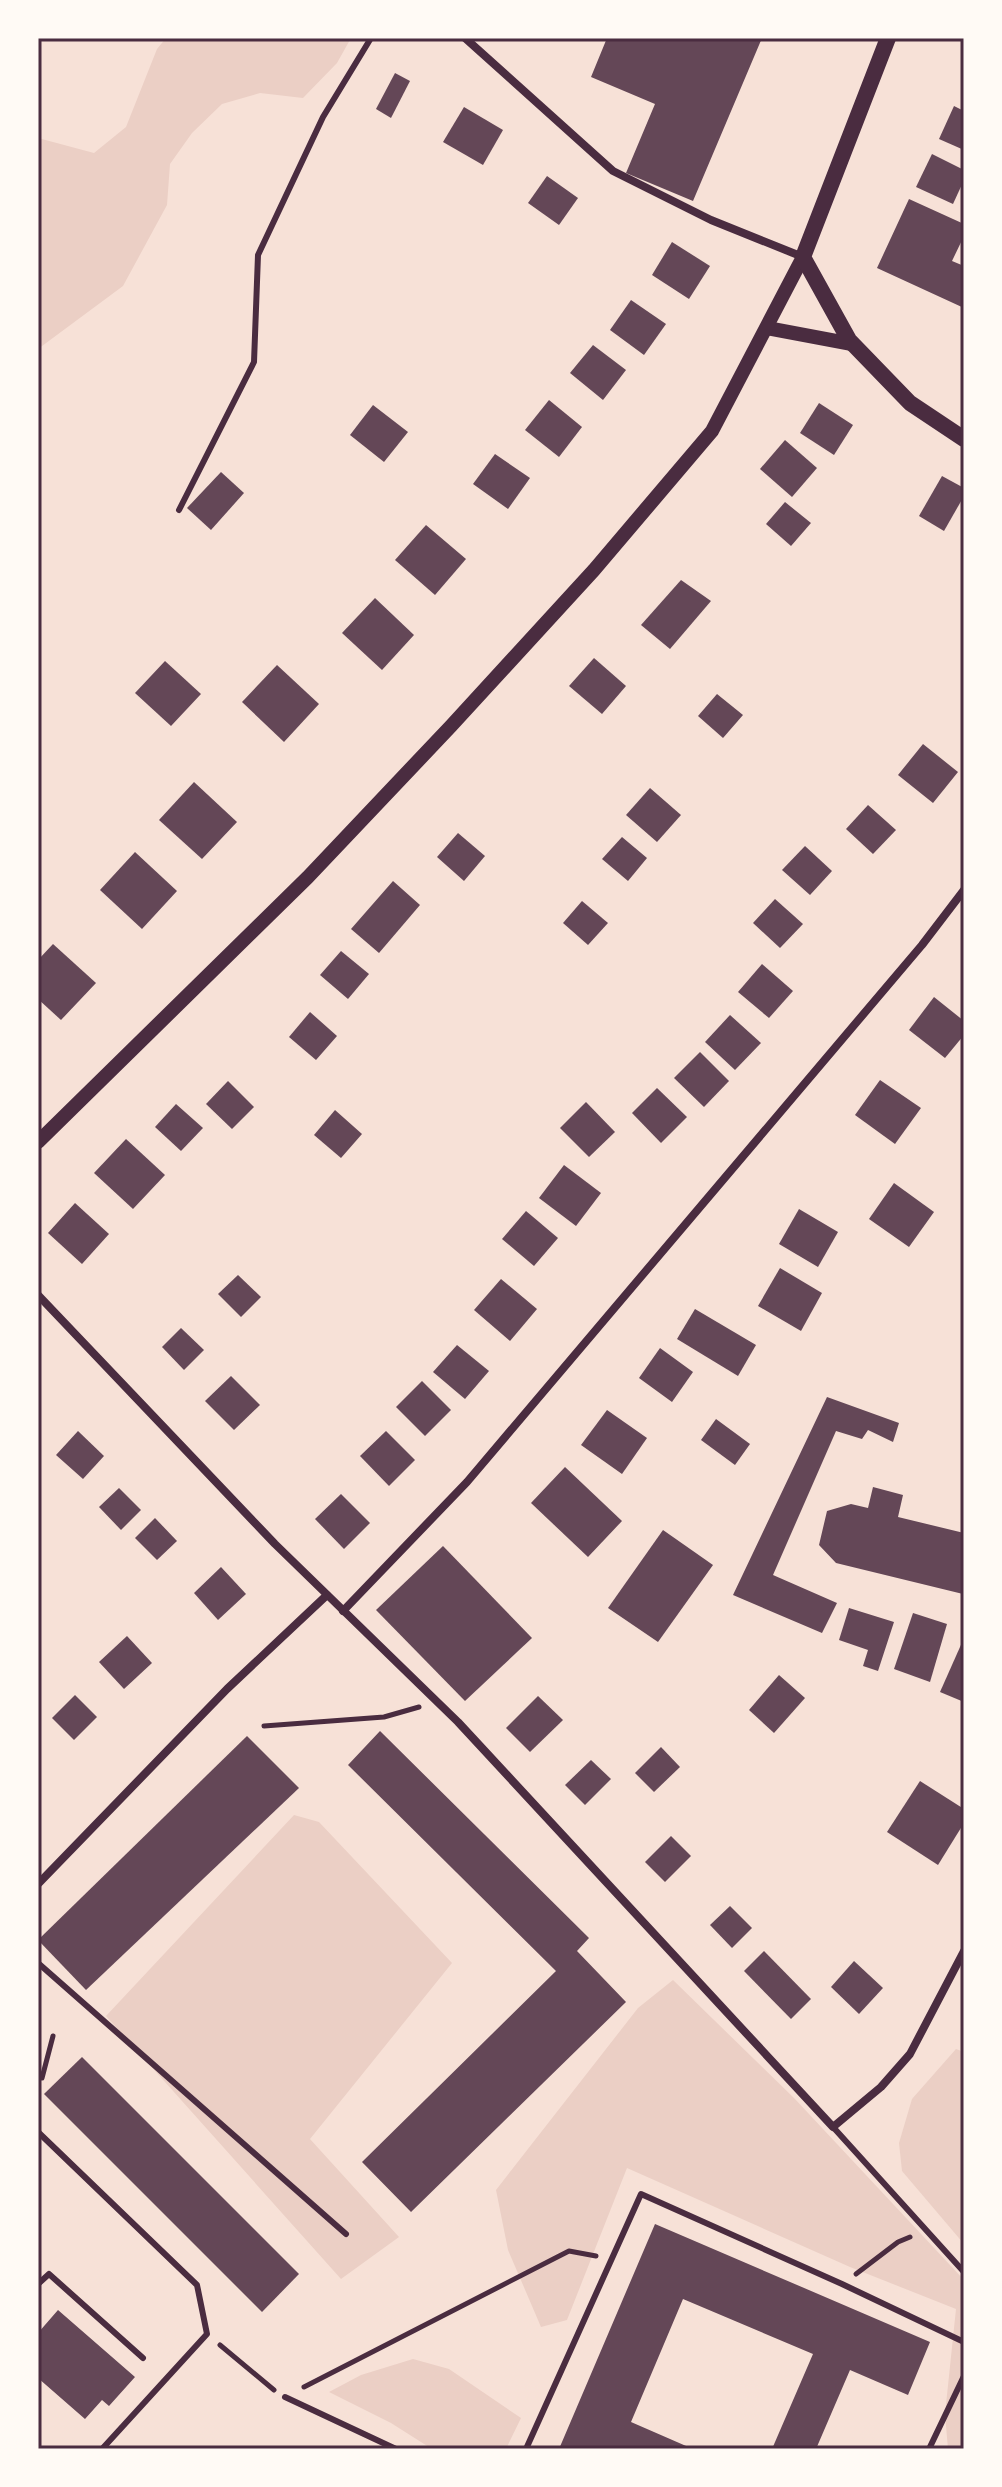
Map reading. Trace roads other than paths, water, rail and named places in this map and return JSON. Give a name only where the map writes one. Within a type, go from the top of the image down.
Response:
[{"type":"main road","points":[[888,38],[803,257],[852,344],[910,403],[964,439]]},
{"type":"street","points":[[38,1142],[308,877],[594,570],[712,431],[803,257],[711,220],[613,171],[465,38]]},
{"type":"street","points":[[767,328],[852,344]]},
{"type":"street","points":[[343,1611],[467,1482],[911,957],[964,890]]},
{"type":"street","points":[[38,1295],[264,1533],[468,1732],[833,2127],[881,2087],[910,2054],[964,1951]]},
{"type":"street","points":[[38,1884],[227,1689],[327,1595]]},
{"type":"lane","points":[[179,510],[254,362],[258,255],[323,117],[371,38]]},
{"type":"lane","points":[[38,1963],[346,2234]]},
{"type":"lane","points":[[833,2127],[964,2272]]},
{"type":"lane","points":[[38,2132],[197,2285],[207,2334],[102,2449]]},
{"type":"lane","points":[[526,2449],[641,2194],[964,2342]]},
{"type":"lane","points":[[38,2284],[49,2274],[143,2358]]},
{"type":"lane","points":[[929,2449],[964,2376]]},
{"type":"lane","points":[[285,2397],[396,2449]]}]
